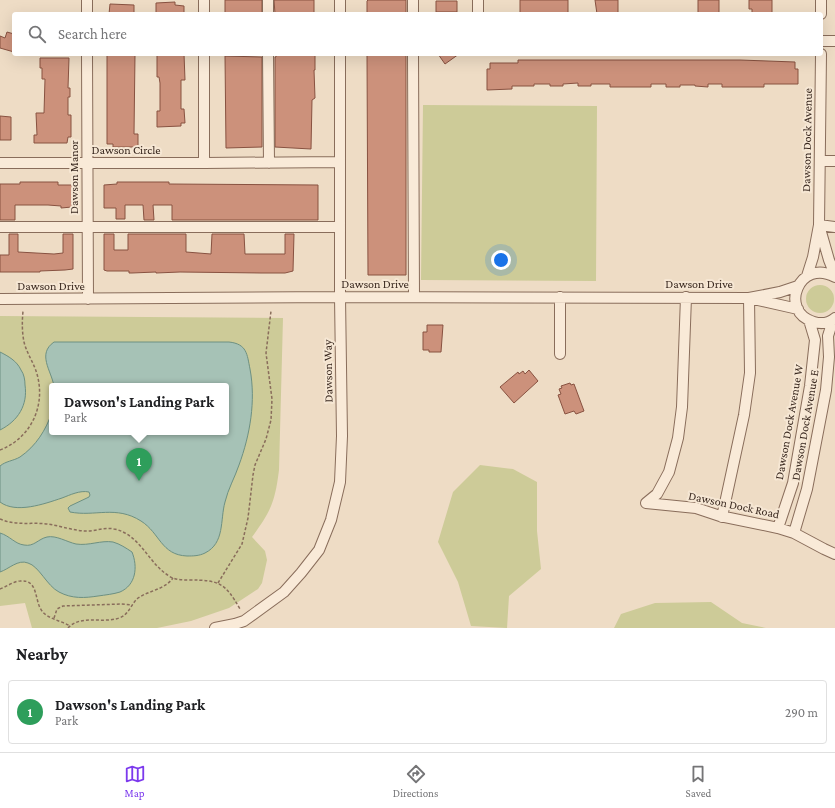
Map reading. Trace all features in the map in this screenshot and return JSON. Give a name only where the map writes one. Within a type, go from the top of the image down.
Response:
[{"type":"street","points":[[87,0],[87,12]]},
{"type":"street","points":[[204,0],[204,12]]},
{"type":"street","points":[[268,0],[268,12]]},
{"type":"street","points":[[340,0],[340,12]]},
{"type":"street","points":[[413,0],[413,12]]},
{"type":"street","points":[[478,0],[478,12]]},
{"type":"street","points":[[821,0],[821,12]]},
{"type":"street","points":[[823,41],[835,41]]},
{"type":"street","name":"Dawson Manor","points":[[87,56],[88,299]]},
{"type":"street","points":[[204,56],[204,163]]},
{"type":"street","points":[[268,56],[269,163]]},
{"type":"street","name":"Dawson Way","points":[[215,628],[235,624],[246,624],[284,592],[301,573],[319,550],[331,520],[340,482],[342,436],[340,297],[340,56]]},
{"type":"street","points":[[413,56],[414,297]]},
{"type":"street","name":"Dawson Dock Avenue","points":[[807,276],[813,257],[819,225],[821,56]]},
{"type":"street","name":"Dawson Circle","points":[[0,163],[340,162]]},
{"type":"street","points":[[820,162],[835,162]]},
{"type":"street","points":[[819,225],[835,227]]},
{"type":"street","name":"Dawson Dock Avenue","points":[[819,225],[835,276]]},
{"type":"street","points":[[0,227],[340,227]]},
{"type":"street","points":[[834,319],[825,323],[816,323],[802,316],[798,309],[796,294],[798,286],[807,276],[818,272],[835,276]]},
{"type":"street","name":"Dawson Drive","points":[[749,298],[780,292],[798,286]]},
{"type":"street","points":[[560,297],[560,354]]},
{"type":"street","name":"Dawson Drive","points":[[0,299],[686,297],[749,298],[798,309]]},
{"type":"street","name":"Dawson Dock Road","points":[[686,297],[682,407],[678,438],[669,472],[657,494],[646,503],[696,508],[722,517],[778,528],[794,533],[835,554]]},
{"type":"street","points":[[722,517],[744,415],[750,373],[749,298]]},
{"type":"street","name":"Dawson Dock Avenue E","points":[[794,533],[807,489],[826,390],[828,336],[834,319]]},
{"type":"street","name":"Dawson Dock Avenue W","points":[[778,528],[793,483],[810,386],[815,340],[809,320]]},
{"type":"path","points":[[0,450],[16,441],[27,431],[35,416],[39,403],[40,390],[37,374],[23,338],[23,311]]},
{"type":"path","points":[[218,583],[237,553],[244,536],[255,465],[266,440],[271,420],[272,399],[266,353],[270,311]]},
{"type":"path","points":[[0,519],[8,522],[50,524],[80,531],[110,528],[116,529],[128,534],[134,539],[159,568],[172,578],[181,580],[206,580],[221,584],[240,609]]},
{"type":"path","points":[[68,628],[83,621],[119,618],[127,613],[132,605],[143,596],[166,586],[172,578]]},
{"type":"path","points":[[0,589],[20,581],[30,583],[36,592],[42,611],[70,626]]},
{"type":"path","points":[[54,618],[57,609],[61,606],[88,604],[132,605]]},
{"type":"shaded area","points":[[423,105],[597,106],[596,281],[421,280]]},
{"type":"shaded area","points":[[820,285],[830,289],[834,299],[830,309],[820,313],[810,309],[806,299],[810,289]]},
{"type":"shaded area","points":[[0,316],[283,318],[279,470],[276,490],[271,506],[264,520],[252,537],[265,551],[267,560],[262,583],[258,589],[229,608],[191,621],[157,628],[32,628],[25,603],[0,606]]},
{"type":"shaded area","points":[[54,342],[229,342],[243,347],[247,354],[252,381],[251,418],[243,454],[225,502],[219,537],[211,549],[198,555],[178,555],[166,548],[153,531],[132,516],[114,512],[70,512],[68,508],[89,497],[89,492],[79,492],[47,503],[22,508],[7,506],[0,502],[0,466],[26,453],[36,443],[49,420],[49,435],[229,435],[229,383],[53,383],[46,362],[46,352]]},
{"type":"shaded area","points":[[0,352],[12,359],[23,373],[26,392],[23,406],[17,417],[0,430]]},
{"type":"shaded area","points":[[480,465],[513,469],[537,482],[537,531],[541,569],[509,596],[507,628],[471,626],[458,582],[438,542],[453,492]]},
{"type":"shaded area","points":[[0,533],[18,543],[27,545],[31,545],[47,537],[58,538],[76,544],[113,542],[132,552],[135,564],[134,575],[129,585],[120,592],[88,597],[69,596],[55,589],[36,568],[28,563],[17,563],[0,572]]},
{"type":"shaded area","points":[[711,602],[742,623],[766,628],[614,628],[621,614],[655,603]]},
{"type":"building","points":[[225,0],[262,0],[262,12],[225,12]]},
{"type":"building","points":[[274,0],[314,0],[314,12],[275,12]]},
{"type":"building","points":[[406,0],[406,12],[367,12],[367,1]]},
{"type":"building","points":[[520,0],[568,0],[568,12],[520,12]]},
{"type":"building","points":[[595,0],[618,0],[618,12],[597,12]]},
{"type":"building","points":[[698,0],[719,0],[719,12],[698,12]]},
{"type":"building","points":[[749,0],[772,0],[772,12],[752,12],[752,9],[749,9]]},
{"type":"building","points":[[436,1],[457,1],[457,12],[436,12]]},
{"type":"building","points":[[175,2],[175,5],[184,6],[184,12],[156,12],[156,3]]},
{"type":"building","points":[[110,4],[134,5],[134,12],[109,12]]},
{"type":"building","points":[[7,32],[12,33],[12,51],[0,48],[0,36],[5,38]]},
{"type":"building","points":[[107,56],[135,56],[134,134],[138,134],[138,147],[113,147],[113,144],[107,144]]},
{"type":"building","points":[[157,56],[184,56],[185,80],[181,80],[181,109],[184,109],[185,123],[181,123],[181,126],[157,127],[157,111],[160,111],[160,83],[159,77],[157,77]]},
{"type":"building","points":[[225,56],[262,57],[262,147],[226,148]]},
{"type":"building","points":[[315,56],[315,98],[312,100],[311,149],[275,147],[276,57]]},
{"type":"building","points":[[367,56],[406,56],[406,275],[368,275]]},
{"type":"building","points":[[439,56],[456,56],[445,64]]},
{"type":"building","points":[[40,58],[69,58],[68,88],[70,88],[70,97],[68,97],[68,115],[71,115],[71,137],[68,137],[67,143],[34,143],[34,135],[37,135],[36,113],[44,113],[45,79],[42,79]]},
{"type":"building","points":[[518,60],[740,60],[795,62],[795,69],[798,69],[798,84],[764,84],[764,87],[722,87],[722,84],[708,84],[708,87],[680,85],[680,87],[666,87],[666,84],[651,84],[651,87],[610,87],[610,84],[578,86],[578,83],[563,84],[563,86],[534,84],[534,86],[512,86],[512,89],[487,90],[487,69],[490,69],[490,63],[518,63]]},
{"type":"building","points":[[0,116],[11,117],[11,140],[0,140]]},
{"type":"building","points":[[20,182],[58,182],[58,185],[72,185],[72,207],[61,208],[61,206],[48,205],[15,205],[15,220],[0,220],[0,184],[20,184]]},
{"type":"building","points":[[117,182],[169,182],[169,184],[318,185],[318,220],[172,220],[172,205],[153,205],[154,220],[144,220],[143,205],[125,205],[125,219],[116,219],[116,208],[104,208],[104,185],[117,184]]},
{"type":"building","points":[[9,234],[18,234],[18,252],[54,254],[63,253],[63,234],[73,234],[73,269],[40,272],[0,272],[0,255],[9,255]]},
{"type":"building","points":[[104,234],[114,234],[114,250],[128,250],[128,234],[186,234],[186,252],[211,254],[212,234],[244,234],[245,254],[285,254],[285,234],[294,234],[293,271],[285,273],[129,273],[129,271],[107,271],[104,270]]},
{"type":"building","points":[[427,325],[443,325],[441,352],[429,352],[429,350],[423,350],[423,332],[427,332]]},
{"type":"building","points":[[529,370],[538,381],[514,403],[500,387],[518,372],[519,374],[523,371],[525,374]]},
{"type":"building","points":[[570,383],[571,385],[574,384],[584,411],[576,414],[574,411],[565,414],[558,395],[561,394],[559,389],[562,388],[561,386]]},
{"type":"place","name":"Dawson's Landing Park","points":[[139,481]]}]
